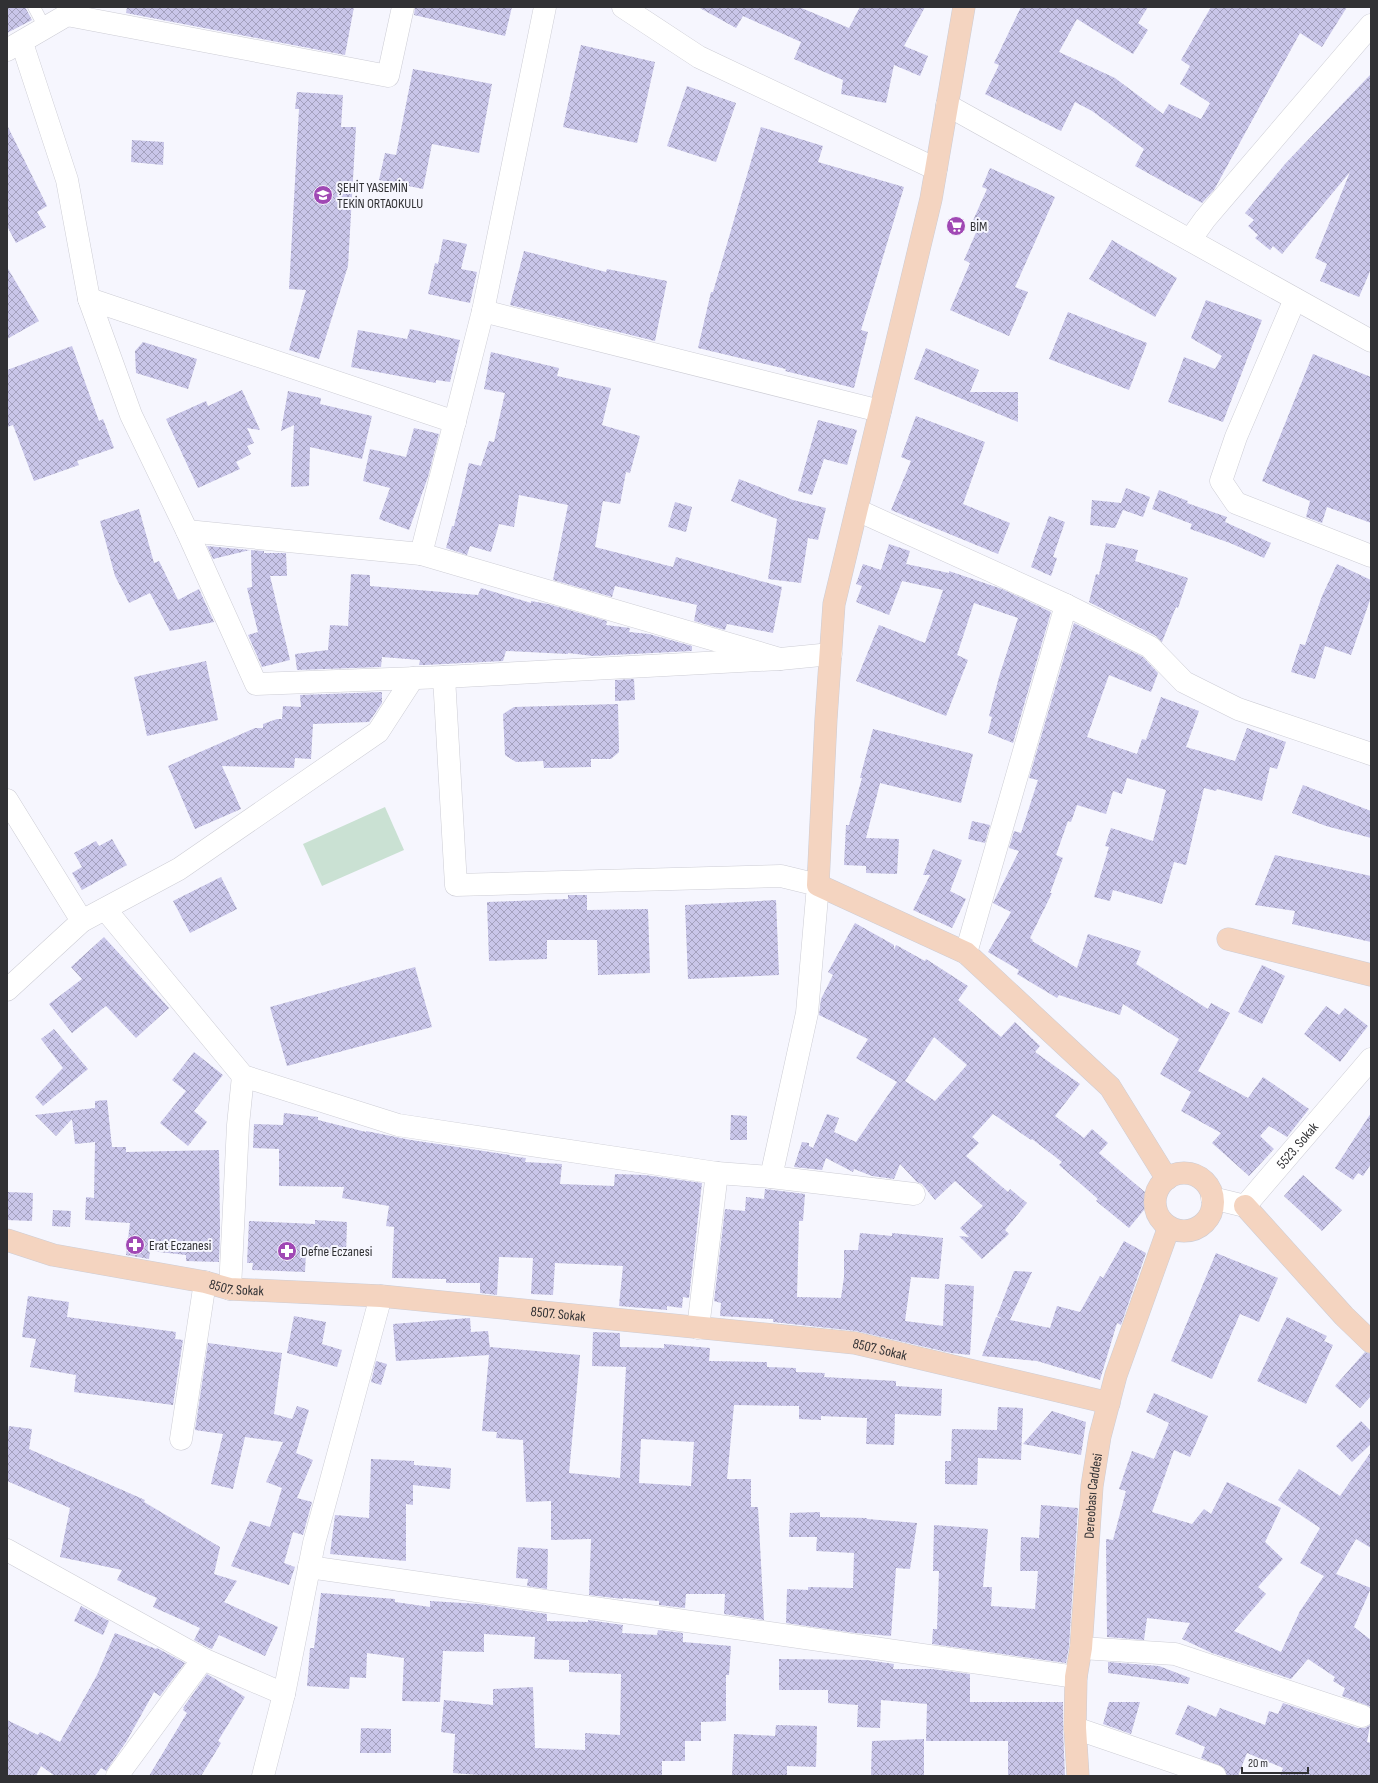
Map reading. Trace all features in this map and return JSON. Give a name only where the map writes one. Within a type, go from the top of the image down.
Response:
[{"type":"street","points":[[403,7],[388,76],[72,11],[14,46],[67,180],[89,299],[132,416],[187,531],[256,684],[444,677],[780,659],[831,654]]},
{"type":"street","points":[[421,554],[483,311],[545,7]]},
{"type":"street","points":[[622,7],[699,57],[936,169]]},
{"type":"street","points":[[770,1177],[807,1013],[818,885],[834,604],[931,200],[964,7]]},
{"type":"street","points":[[1190,240],[1205,219],[1371,25]]},
{"type":"street","points":[[947,105],[1371,341]]},
{"type":"street","points":[[89,299],[455,422]]},
{"type":"street","points":[[1295,299],[1236,437],[1221,481],[1236,503],[1371,556]]},
{"type":"street","points":[[483,311],[880,411]]},
{"type":"street","points":[[857,510],[1066,604],[1150,647],[1184,682],[1232,705],[1371,754]]},
{"type":"street","points":[[187,531],[421,554],[780,659]]},
{"type":"street","points":[[966,954],[1066,604]]},
{"type":"street","points":[[444,677],[456,885],[781,876],[818,885],[966,954],[1110,1087],[1167,1179]]},
{"type":"street","points":[[7,990],[82,921],[179,869],[378,732],[413,678]]},
{"type":"street","points":[[7,800],[82,921]]},
{"type":"street","points":[[105,909],[243,1076],[398,1125],[716,1173],[770,1177],[914,1194]]},
{"type":"street","points":[[1228,939],[1371,975]]},
{"type":"street","name":"5523. Sokak","points":[[1245,1206],[1371,1059]]},
{"type":"street","points":[[230,1289],[238,1125],[243,1076]]},
{"type":"street","points":[[698,1328],[716,1173]]},
{"type":"street","points":[[1176,1174],[1195,1176],[1203,1181],[1210,1189],[1212,1198],[1210,1216],[1196,1229],[1187,1231],[1177,1231],[1161,1221],[1155,1204],[1156,1194],[1160,1185],[1176,1174]]},
{"type":"street","points":[[1212,1198],[1245,1206],[1344,1316],[1371,1342]]},
{"type":"street","name":"Dereobası Caddesi","points":[[1078,1776],[1075,1728],[1076,1677],[1081,1648],[1092,1486],[1100,1436],[1116,1375],[1169,1227]]},
{"type":"street","name":"8507. Sokak","points":[[7,1240],[53,1256],[205,1282],[230,1289],[381,1296],[855,1343],[1109,1403]]},
{"type":"street","points":[[181,1439],[205,1282]]},
{"type":"street","points":[[263,1776],[284,1694],[314,1543],[381,1296]]},
{"type":"street","points":[[7,1550],[203,1659],[284,1694]]},
{"type":"street","points":[[309,1566],[1076,1677]]},
{"type":"street","points":[[1081,1648],[1174,1654],[1362,1716]]},
{"type":"street","points":[[117,1776],[203,1659]]},
{"type":"street","points":[[1075,1728],[1215,1776]]},
{"type":"lane","points":[[34,7],[45,28]]},
{"type":"green space","points":[[385,807],[404,850],[322,886],[303,844]]},
{"type":"building","points":[[7,7],[25,7],[32,20],[7,33]]},
{"type":"building","points":[[127,7],[354,7],[345,55],[126,13]]},
{"type":"building","points":[[415,7],[512,7],[505,36],[414,15]]},
{"type":"building","points":[[698,7],[799,7],[849,28],[860,7],[925,7],[904,46],[928,56],[920,76],[894,65],[886,103],[841,94],[843,80],[794,59],[801,42],[743,16],[736,28]]},
{"type":"building","points":[[1021,7],[1148,7],[1138,23],[1148,30],[1133,54],[1077,19],[1059,52],[1115,78],[1163,114],[1169,104],[1201,119],[1210,103],[1180,84],[1190,66],[1181,60],[1211,7],[1347,7],[1322,47],[1300,33],[1214,190],[1202,203],[1135,166],[1144,149],[1092,111],[1075,102],[1061,131],[985,94],[999,65],[994,63]]},
{"type":"building","points":[[581,45],[655,62],[637,143],[563,127]]},
{"type":"building","points":[[413,69],[492,84],[479,153],[432,144],[423,189],[379,180],[385,153],[396,155]]},
{"type":"building","points":[[1371,74],[1371,269],[1359,297],[1320,281],[1327,264],[1315,258],[1350,172],[1282,254],[1273,246],[1270,250],[1255,238],[1258,235],[1248,226],[1254,220],[1245,213],[1285,164]]},
{"type":"building","points":[[687,86],[736,103],[716,162],[667,146]]},
{"type":"building","points":[[297,92],[343,95],[341,127],[356,127],[348,266],[319,359],[289,350],[306,290],[289,289],[299,109],[295,109]]},
{"type":"building","points":[[7,125],[47,206],[37,212],[46,227],[16,243],[7,226]]},
{"type":"building","points":[[761,127],[823,146],[818,162],[904,187],[861,330],[868,332],[854,388],[785,371],[786,369],[698,348],[711,292],[713,292]]},
{"type":"building","points":[[132,140],[164,142],[163,165],[131,162]]},
{"type":"building","points":[[990,168],[1055,197],[1015,287],[1028,292],[1009,336],[950,310],[970,263],[964,260],[978,228],[971,225],[987,189],[982,187]]},
{"type":"building","points":[[443,239],[467,244],[461,269],[477,272],[470,303],[428,294],[435,263],[438,264]]},
{"type":"building","points":[[1112,240],[1177,278],[1155,317],[1089,279]]},
{"type":"building","points":[[524,251],[606,272],[607,269],[667,281],[655,341],[510,305]]},
{"type":"building","points":[[7,267],[39,321],[7,339]]},
{"type":"building","points":[[1206,300],[1262,320],[1223,422],[1168,402],[1184,357],[1215,369],[1222,356],[1191,338]]},
{"type":"building","points":[[1068,312],[1147,343],[1129,390],[1049,359]]},
{"type":"building","points":[[410,329],[460,340],[450,382],[436,380],[436,383],[351,367],[358,330],[407,339]]},
{"type":"building","points":[[143,342],[197,359],[188,389],[136,373],[135,351]]},
{"type":"building","points":[[72,346],[99,421],[103,419],[114,448],[77,461],[79,465],[34,481],[13,425],[7,427],[7,370]]},
{"type":"building","points":[[926,348],[979,370],[970,392],[1018,392],[1018,422],[914,379]]},
{"type":"building","points":[[491,352],[559,368],[557,376],[611,388],[602,425],[640,436],[630,473],[626,472],[620,504],[603,501],[595,547],[673,567],[676,557],[782,587],[773,633],[727,624],[725,630],[694,621],[697,605],[615,586],[612,597],[553,580],[568,505],[519,495],[514,527],[499,524],[491,552],[470,546],[467,555],[446,548],[452,526],[454,526],[469,463],[481,466],[489,441],[494,442],[505,393],[484,389]]},
{"type":"building","points":[[1313,354],[1371,377],[1371,523],[1327,507],[1322,523],[1306,517],[1310,501],[1262,481]]},
{"type":"building","points":[[242,390],[260,430],[247,428],[254,443],[247,446],[251,454],[236,462],[240,469],[198,488],[166,419],[206,401],[208,406]]},
{"type":"building","points":[[288,391],[321,398],[320,404],[372,416],[362,459],[310,447],[309,486],[291,487],[294,425],[281,431]]},
{"type":"building","points":[[916,416],[985,442],[963,504],[1010,523],[998,554],[891,510],[911,461],[901,457]]},
{"type":"building","points":[[818,420],[857,430],[847,465],[824,459],[812,495],[798,491]]},
{"type":"building","points":[[414,428],[439,434],[428,477],[409,530],[379,519],[390,488],[363,481],[370,449],[406,457]]},
{"type":"building","points":[[739,479],[793,500],[826,508],[818,540],[808,538],[801,583],[768,579],[777,519],[731,501]]},
{"type":"building","points":[[1126,488],[1150,497],[1143,517],[1123,510],[1115,528],[1090,525],[1092,500],[1121,503]]},
{"type":"building","points":[[1159,490],[1188,501],[1187,503],[1227,517],[1225,522],[1271,543],[1264,558],[1230,543],[1190,529],[1192,524],[1152,509]]},
{"type":"building","points":[[675,502],[692,507],[686,532],[668,527]]},
{"type":"building","points":[[139,509],[154,563],[159,561],[178,600],[199,589],[214,622],[170,631],[150,593],[129,603],[115,576],[100,521]]},
{"type":"building","points":[[1049,516],[1065,522],[1053,557],[1057,558],[1051,576],[1031,567]]},
{"type":"building","points":[[1106,543],[1138,550],[1135,561],[1188,578],[1178,608],[1176,607],[1162,642],[1156,636],[1089,602],[1096,574],[1099,575]]},
{"type":"building","points":[[889,544],[910,551],[906,564],[949,573],[949,571],[1002,589],[1051,612],[1013,743],[988,733],[992,717],[989,716],[999,677],[1018,618],[974,603],[957,655],[968,660],[946,716],[856,681],[879,625],[925,643],[943,590],[902,581],[889,615],[856,602],[862,586],[856,584],[863,564],[881,570]]},
{"type":"building","points":[[207,546],[250,550],[213,559]]},
{"type":"building","points":[[251,550],[264,551],[264,553],[286,553],[287,576],[270,576],[290,660],[262,667],[248,635],[258,632],[247,588],[252,587]]},
{"type":"building","points":[[1337,564],[1371,580],[1371,597],[1351,655],[1325,646],[1315,679],[1291,672],[1300,644],[1305,645],[1322,596]]},
{"type":"building","points":[[351,574],[370,575],[370,586],[478,595],[481,588],[531,603],[531,601],[548,604],[607,621],[606,625],[630,628],[629,632],[649,634],[692,646],[692,651],[593,656],[568,653],[506,651],[503,661],[419,665],[420,660],[382,657],[381,667],[297,670],[295,654],[328,650],[330,625],[348,626]]},
{"type":"building","points":[[1074,623],[1143,657],[1158,673],[1151,692],[1109,675],[1087,737],[1137,754],[1142,739],[1146,740],[1161,697],[1199,711],[1186,747],[1235,761],[1247,728],[1286,742],[1277,769],[1270,767],[1262,801],[1217,789],[1216,791],[1204,788],[1186,865],[1174,862],[1162,904],[1113,890],[1110,901],[1094,897],[1109,847],[1105,846],[1111,828],[1153,841],[1166,790],[1127,778],[1122,794],[1113,791],[1106,814],[1077,805],[1071,822],[1068,821],[1056,855],[1063,858],[1050,893],[1052,893],[1030,938],[1033,940],[1032,941],[1077,968],[1088,934],[1141,951],[1136,964],[1208,1009],[1211,1003],[1230,1013],[1198,1071],[1248,1098],[1263,1077],[1309,1109],[1287,1137],[1269,1126],[1260,1136],[1274,1149],[1249,1176],[1212,1143],[1221,1133],[1181,1111],[1191,1092],[1160,1074],[1179,1039],[1123,1004],[1120,1015],[1059,995],[1057,998],[1017,974],[1019,970],[988,952],[1011,912],[993,903],[1019,851],[1009,848],[1014,831],[1021,833],[1038,780],[1029,778]]},
{"type":"building","points":[[206,661],[218,720],[147,736],[134,677]]},
{"type":"building","points":[[634,679],[635,700],[615,701],[615,680]]},
{"type":"building","points":[[382,692],[382,703],[369,722],[313,724],[311,759],[295,758],[294,768],[222,766],[241,809],[195,829],[168,766],[255,728],[263,728],[263,724],[277,719],[282,719],[283,706],[301,707],[300,695]]},
{"type":"building","points":[[618,704],[619,752],[611,759],[591,759],[591,767],[544,768],[543,761],[516,762],[505,755],[503,714],[514,707]]},
{"type":"building","points":[[873,729],[973,754],[961,803],[880,783],[866,838],[899,839],[897,874],[866,873],[866,866],[844,865],[846,825],[849,825],[862,778],[860,778]]},
{"type":"building","points":[[1303,785],[1371,811],[1371,838],[1326,826],[1292,813]]},
{"type":"building","points":[[972,821],[990,825],[985,843],[968,839]]},
{"type":"building","points":[[112,839],[127,865],[82,890],[72,873],[82,867],[74,853],[96,841],[99,846]]},
{"type":"building","points":[[933,849],[962,860],[950,891],[966,899],[952,928],[913,910],[930,875],[923,875]]},
{"type":"building","points":[[1275,855],[1371,876],[1371,942],[1292,924],[1295,911],[1255,905]]},
{"type":"building","points":[[221,877],[237,909],[190,933],[173,901]]},
{"type":"building","points":[[568,895],[587,895],[587,910],[648,909],[650,973],[598,975],[597,940],[547,940],[547,959],[489,961],[487,902],[568,899]]},
{"type":"building","points":[[776,900],[779,975],[688,979],[685,905]]},
{"type":"building","points":[[855,923],[894,945],[894,950],[896,945],[925,961],[926,959],[968,986],[958,1000],[1001,1037],[1015,1022],[1040,1046],[1035,1052],[1080,1084],[1055,1116],[1084,1138],[1092,1129],[1108,1143],[1099,1153],[1153,1199],[1129,1228],[1096,1201],[1098,1199],[1059,1165],[1062,1162],[1032,1139],[1031,1140],[993,1114],[972,1137],[979,1143],[966,1156],[1008,1192],[1010,1189],[1027,1203],[1005,1230],[1009,1234],[982,1259],[959,1236],[969,1237],[960,1228],[983,1206],[955,1181],[935,1200],[922,1184],[917,1182],[900,1164],[894,1179],[872,1176],[854,1169],[853,1172],[826,1158],[822,1170],[794,1167],[802,1142],[809,1143],[809,1146],[813,1148],[827,1114],[839,1118],[834,1132],[856,1142],[897,1082],[856,1058],[868,1039],[819,1015],[821,999],[833,975],[828,972]],"holes":[[[934,1037],[967,1065],[935,1101],[905,1081]]]},
{"type":"building","points":[[104,937],[169,1008],[136,1038],[106,1006],[72,1033],[49,1004],[82,979],[71,967]]},
{"type":"building","points":[[1262,965],[1285,976],[1262,1024],[1238,1012]]},
{"type":"building","points":[[415,967],[432,1027],[287,1066],[270,1007]]},
{"type":"building","points":[[1326,1006],[1339,1015],[1345,1008],[1368,1026],[1340,1062],[1304,1034]]},
{"type":"building","points":[[54,1029],[88,1069],[43,1106],[35,1097],[63,1068],[41,1039]]},
{"type":"building","points":[[194,1052],[223,1075],[194,1111],[207,1122],[188,1146],[160,1123],[186,1091],[172,1080]]},
{"type":"building","points":[[107,1100],[112,1147],[126,1147],[126,1152],[219,1150],[219,1262],[186,1261],[186,1255],[150,1251],[149,1259],[126,1255],[130,1223],[85,1220],[86,1197],[94,1198],[95,1142],[75,1144],[72,1119],[56,1136],[35,1115],[95,1108],[95,1101]]},
{"type":"building","points":[[284,1113],[318,1117],[318,1120],[366,1132],[526,1158],[525,1162],[562,1164],[560,1184],[614,1186],[615,1174],[645,1175],[702,1183],[689,1298],[683,1297],[682,1308],[667,1306],[667,1310],[619,1306],[623,1266],[555,1263],[553,1295],[531,1294],[533,1258],[499,1257],[497,1295],[480,1293],[480,1283],[446,1283],[446,1279],[392,1278],[394,1227],[386,1226],[389,1206],[342,1198],[344,1187],[279,1186],[279,1149],[253,1148],[254,1124],[283,1125]]},
{"type":"building","points":[[1371,1113],[1371,1164],[1363,1176],[1358,1173],[1353,1180],[1335,1168]]},
{"type":"building","points":[[731,1115],[747,1116],[747,1140],[730,1140]]},
{"type":"building","points":[[1303,1175],[1342,1210],[1322,1231],[1284,1196]]},
{"type":"building","points":[[765,1189],[805,1194],[803,1221],[799,1221],[797,1297],[841,1298],[844,1277],[844,1250],[858,1250],[860,1233],[892,1236],[892,1233],[943,1238],[939,1279],[911,1277],[905,1321],[943,1326],[945,1284],[974,1286],[970,1355],[951,1353],[856,1331],[773,1322],[773,1319],[720,1316],[721,1303],[714,1301],[725,1209],[745,1211],[746,1197],[764,1199]]},
{"type":"building","points":[[7,1192],[33,1193],[32,1221],[7,1220]]},
{"type":"building","points":[[53,1210],[71,1211],[70,1227],[52,1226]]},
{"type":"building","points":[[315,1220],[347,1222],[346,1255],[306,1253],[305,1272],[252,1270],[253,1263],[247,1263],[249,1221],[315,1224]]},
{"type":"building","points":[[1124,1241],[1146,1253],[1121,1325],[1117,1323],[1100,1380],[1037,1361],[982,1356],[996,1317],[1003,1319],[997,1316],[1014,1271],[1032,1272],[1010,1320],[1050,1328],[1057,1306],[1080,1312],[1100,1276],[1103,1278]]},
{"type":"building","points":[[1216,1253],[1278,1278],[1259,1322],[1240,1314],[1212,1379],[1171,1361]]},
{"type":"building","points":[[28,1296],[69,1302],[67,1317],[176,1332],[175,1339],[183,1340],[173,1405],[74,1392],[76,1375],[30,1367],[36,1339],[22,1337]]},
{"type":"building","points":[[294,1316],[326,1322],[322,1344],[342,1350],[337,1367],[287,1353]]},
{"type":"building","points":[[1287,1317],[1327,1336],[1324,1341],[1333,1345],[1306,1404],[1257,1381]]},
{"type":"building","points":[[470,1318],[471,1332],[488,1331],[490,1349],[490,1347],[580,1355],[569,1473],[620,1478],[626,1367],[592,1366],[593,1332],[620,1333],[620,1347],[664,1348],[664,1344],[710,1348],[709,1361],[767,1362],[767,1367],[796,1368],[796,1372],[825,1373],[824,1377],[896,1381],[896,1386],[942,1389],[941,1416],[895,1414],[894,1445],[866,1444],[867,1418],[821,1416],[821,1420],[799,1419],[799,1406],[734,1405],[727,1479],[751,1479],[751,1507],[758,1507],[764,1620],[724,1614],[725,1594],[686,1594],[685,1608],[659,1605],[659,1601],[589,1595],[591,1539],[551,1540],[551,1501],[526,1502],[523,1440],[496,1438],[497,1432],[482,1431],[489,1355],[396,1361],[393,1324]],"holes":[[[641,1439],[694,1442],[691,1486],[639,1483]]]},
{"type":"building","points":[[208,1343],[282,1353],[274,1414],[292,1419],[297,1406],[309,1410],[296,1453],[313,1460],[297,1498],[312,1502],[303,1535],[293,1532],[284,1563],[295,1567],[289,1585],[231,1566],[250,1521],[270,1527],[282,1488],[266,1482],[283,1442],[245,1437],[233,1489],[211,1484],[223,1434],[195,1430]]},
{"type":"building","points":[[1365,1352],[1371,1354],[1371,1396],[1360,1408],[1335,1386]]},
{"type":"building","points":[[376,1361],[387,1364],[381,1385],[371,1382]]},
{"type":"building","points":[[1154,1393],[1208,1416],[1190,1457],[1174,1450],[1152,1512],[1192,1524],[1204,1509],[1211,1514],[1227,1482],[1281,1508],[1265,1542],[1283,1559],[1258,1587],[1266,1594],[1234,1631],[1281,1652],[1300,1611],[1324,1576],[1300,1563],[1320,1528],[1278,1500],[1299,1469],[1340,1496],[1371,1452],[1371,1548],[1356,1539],[1336,1574],[1371,1588],[1354,1627],[1371,1640],[1371,1707],[1342,1696],[1345,1688],[1333,1681],[1335,1677],[1308,1659],[1291,1679],[1212,1653],[1182,1639],[1190,1623],[1147,1618],[1144,1640],[1107,1637],[1106,1539],[1113,1540],[1126,1491],[1119,1489],[1132,1451],[1154,1459],[1169,1423],[1146,1412]]},
{"type":"building","points":[[998,1407],[1023,1408],[1021,1460],[978,1458],[977,1485],[945,1484],[945,1461],[951,1461],[952,1429],[997,1430]]},
{"type":"building","points":[[1052,1411],[1086,1422],[1081,1455],[1023,1444]]},
{"type":"building","points":[[1361,1421],[1371,1431],[1371,1444],[1352,1462],[1336,1446]]},
{"type":"building","points":[[9,1426],[32,1429],[29,1449],[145,1500],[144,1502],[220,1547],[214,1574],[237,1581],[224,1602],[278,1627],[265,1656],[219,1635],[212,1649],[209,1648],[194,1640],[200,1628],[153,1607],[157,1598],[117,1580],[122,1570],[60,1557],[70,1508],[7,1481],[7,1443]]},
{"type":"building","points":[[371,1459],[414,1461],[414,1465],[451,1468],[450,1489],[413,1485],[413,1505],[406,1504],[406,1561],[330,1554],[335,1515],[369,1518]]},
{"type":"building","points":[[1041,1505],[1078,1508],[1069,1647],[1066,1663],[932,1644],[933,1629],[937,1629],[939,1571],[933,1571],[934,1525],[988,1529],[983,1587],[992,1587],[991,1606],[1035,1609],[1038,1571],[1020,1571],[1021,1537],[1039,1538]]},
{"type":"building","points":[[820,1512],[820,1517],[867,1518],[917,1523],[910,1569],[896,1568],[891,1636],[855,1633],[786,1623],[787,1589],[808,1590],[808,1587],[853,1588],[854,1553],[816,1551],[817,1537],[789,1537],[790,1513]]},
{"type":"building","points":[[518,1547],[548,1549],[547,1589],[527,1586],[528,1579],[516,1578]]},
{"type":"building","points":[[321,1593],[395,1599],[395,1602],[430,1607],[430,1601],[479,1604],[547,1614],[547,1621],[588,1622],[588,1620],[623,1625],[622,1633],[657,1635],[658,1630],[683,1633],[683,1642],[731,1646],[729,1675],[726,1675],[726,1721],[701,1722],[701,1741],[685,1741],[685,1761],[662,1761],[662,1776],[491,1776],[453,1773],[455,1734],[441,1732],[444,1700],[493,1705],[493,1689],[533,1687],[535,1748],[585,1750],[585,1733],[620,1735],[621,1674],[569,1672],[569,1660],[534,1659],[535,1637],[484,1634],[484,1652],[443,1651],[440,1702],[402,1701],[404,1658],[367,1653],[366,1678],[350,1677],[349,1689],[307,1686],[310,1648],[314,1648]]},
{"type":"building","points":[[81,1606],[109,1621],[103,1635],[74,1621]]},
{"type":"building","points":[[115,1633],[156,1649],[157,1648],[185,1663],[160,1696],[154,1692],[126,1742],[106,1771],[101,1768],[95,1776],[55,1776],[41,1766],[36,1776],[7,1776],[7,1720],[38,1735],[40,1732],[60,1742],[97,1675]]},
{"type":"building","points":[[779,1659],[866,1660],[894,1664],[893,1669],[932,1669],[970,1674],[970,1702],[1063,1702],[1065,1776],[1008,1776],[1008,1741],[926,1741],[927,1704],[881,1700],[880,1728],[857,1727],[858,1705],[828,1703],[828,1690],[779,1690]]},
{"type":"building","points":[[1108,1662],[1159,1666],[1190,1678],[1188,1684],[1108,1673]]},
{"type":"building","points":[[207,1674],[245,1697],[218,1741],[221,1743],[201,1776],[149,1776],[187,1713],[183,1710],[183,1708]]},
{"type":"building","points":[[1109,1702],[1140,1702],[1131,1734],[1103,1724]]},
{"type":"building","points":[[1283,1703],[1358,1728],[1365,1728],[1370,1725],[1367,1742],[1371,1743],[1371,1776],[1280,1776],[1283,1768],[1247,1753],[1238,1776],[1227,1776],[1224,1768],[1201,1758],[1205,1747],[1175,1734],[1188,1705],[1216,1717],[1220,1708],[1265,1725],[1269,1711],[1278,1714]]},
{"type":"building","points":[[776,1725],[817,1726],[816,1767],[787,1766],[787,1776],[732,1776],[734,1734],[775,1736]]},
{"type":"building","points":[[361,1728],[391,1729],[391,1753],[360,1753]]},
{"type":"building","points":[[924,1739],[924,1776],[871,1776],[872,1741]]},
{"type":"place","name":"ŞEHİT YASEMİN TEKİN ORTAOKULU","points":[[323,195]]},
{"type":"place","name":"BİM","points":[[956,226]]},
{"type":"place","name":"Erat Eczanesi","points":[[135,1245]]},
{"type":"place","name":"Defne Eczanesi","points":[[287,1251]]}]
